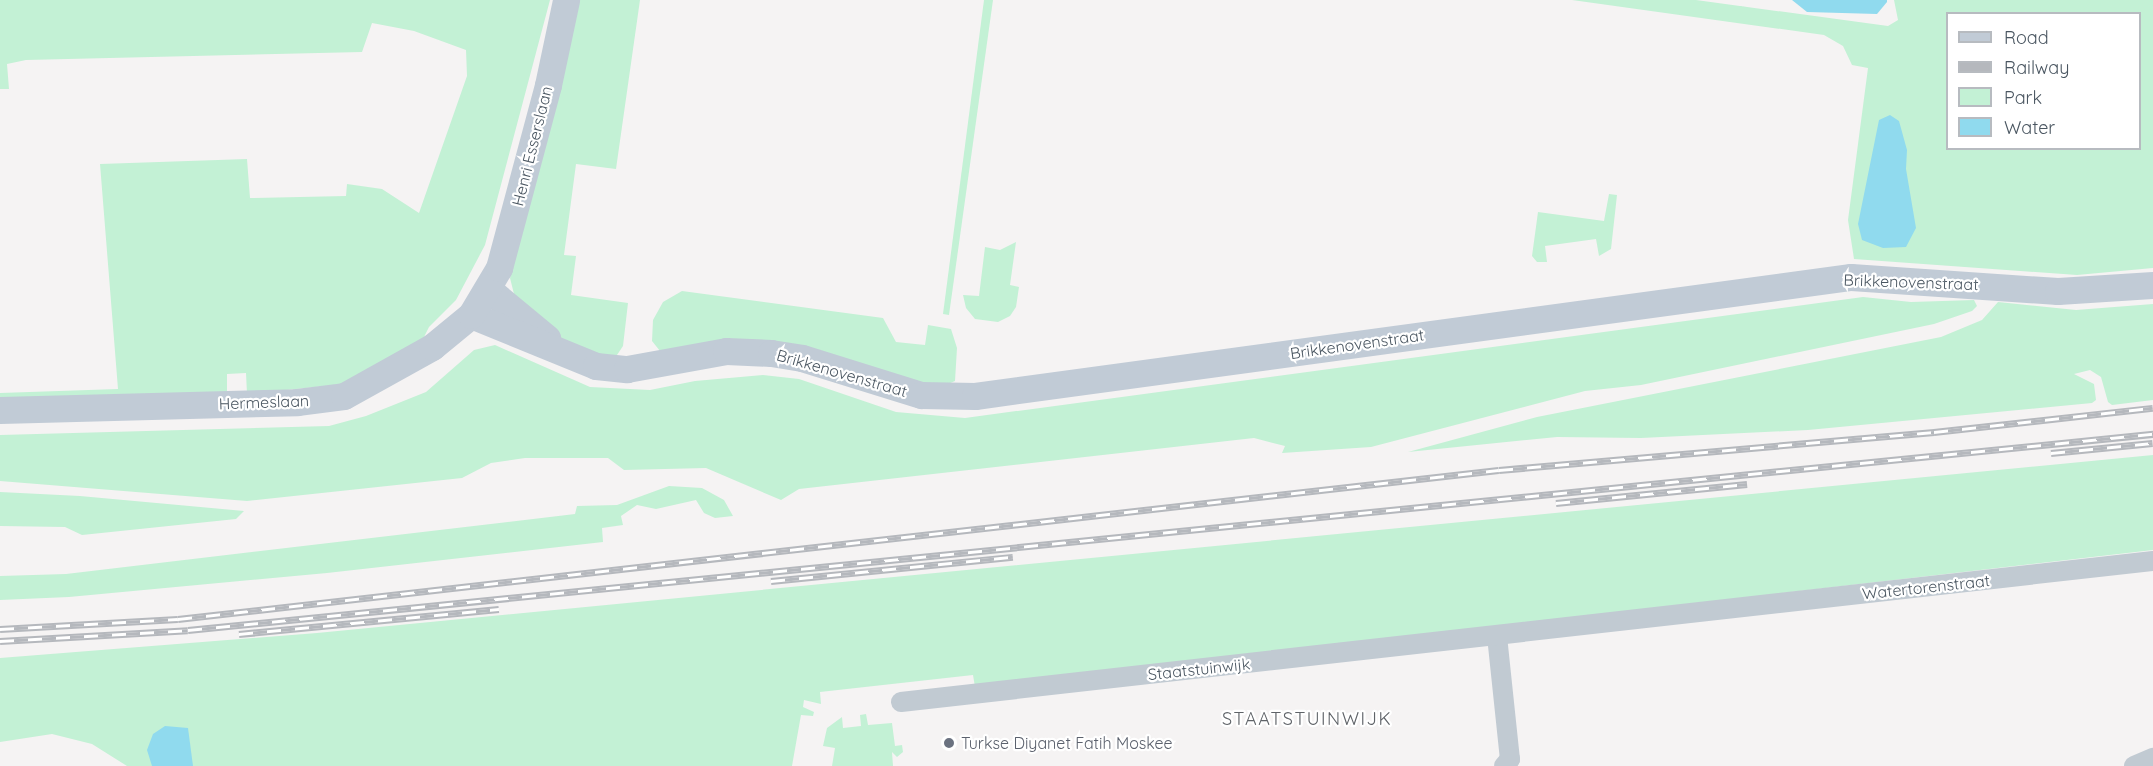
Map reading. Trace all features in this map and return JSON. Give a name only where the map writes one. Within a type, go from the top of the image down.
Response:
[{"type":"street","name":"Henri Esserslaan","points":[[488,289],[514,218],[566,0]]},
{"type":"street","name":"Brikkenovenstraat","points":[[471,315],[596,366],[627,369],[726,351],[771,353],[802,358],[921,395],[975,396],[1851,277],[2058,291],[2153,285]]},
{"type":"street","points":[[471,315],[488,289]]},
{"type":"street","name":"Brikkenovenstraat","points":[[488,289],[569,356]]},
{"type":"street","name":"Hermeslaan","points":[[0,410],[297,402],[344,396],[369,396],[414,377],[468,332],[471,315]]},
{"type":"street","name":"Watertorenstraat","points":[[1699,612],[2153,561]]},
{"type":"street","name":"Staatstuinwijk","points":[[901,702],[1699,612]]},
{"type":"street","points":[[1497,636],[1510,759],[1504,766]]},
{"type":"green space","points":[[0,0],[550,0],[485,245],[456,300],[429,327],[423,339],[345,384],[247,394],[246,373],[227,374],[227,397],[0,401],[0,393],[118,389],[100,164],[247,159],[250,198],[346,196],[347,184],[382,189],[419,213],[467,76],[466,50],[414,31],[372,23],[362,52],[26,60],[7,64],[9,89],[0,89]]},
{"type":"green space","points":[[580,0],[640,0],[616,169],[576,164],[564,255],[576,256],[571,295],[628,303],[623,346],[615,358],[581,350],[548,331],[515,298],[510,278]]},
{"type":"green space","points":[[984,0],[993,0],[949,315],[943,314]]},
{"type":"green space","points":[[1572,0],[1696,0],[1888,26],[1898,20],[1894,0],[2153,0],[2153,268],[2077,275],[1854,259],[1848,220],[1868,68],[1852,65],[1843,46],[1824,35]]},
{"type":"green space","points":[[1609,194],[1617,195],[1611,249],[1599,256],[1596,239],[1545,246],[1547,262],[1537,262],[1532,256],[1538,212],[1604,221]]},
{"type":"green space","points":[[1016,242],[1010,285],[1019,287],[1016,307],[1010,316],[998,322],[975,319],[966,308],[963,295],[979,296],[985,247],[1000,250]]},
{"type":"green space","points":[[682,291],[883,318],[896,342],[925,345],[928,325],[951,329],[957,348],[955,381],[948,384],[918,383],[660,351],[652,341],[653,320],[663,302]]},
{"type":"green space","points":[[1863,297],[1911,302],[1974,300],[1977,306],[1972,311],[1934,324],[1641,385],[1585,391],[1371,447],[1282,453],[1285,446],[1254,438],[799,489],[781,500],[706,468],[624,470],[608,458],[525,458],[491,463],[462,478],[247,501],[0,481],[0,435],[329,426],[366,416],[426,392],[474,350],[495,345],[590,387],[650,390],[695,381],[763,375],[799,379],[896,412],[965,418]]},
{"type":"green space","points":[[1998,302],[2076,310],[2153,304],[2153,400],[2112,405],[2108,402],[2101,377],[2090,370],[2074,374],[2094,384],[2096,400],[2092,403],[1808,430],[1641,438],[1557,437],[1408,452],[1537,417],[1941,337],[1982,320]]},
{"type":"green space","points":[[2153,455],[2153,550],[975,687],[973,675],[820,692],[821,704],[804,700],[803,707],[814,712],[813,716],[801,715],[792,766],[127,766],[92,744],[52,734],[0,742],[0,658],[317,633]]},
{"type":"green space","points":[[669,486],[702,488],[724,500],[733,516],[715,518],[704,513],[696,500],[656,509],[637,505],[621,516],[623,525],[602,528],[603,542],[327,573],[69,597],[0,600],[0,576],[66,574],[575,514],[577,506],[617,505]]},
{"type":"green space","points":[[0,492],[80,496],[244,511],[236,519],[82,535],[65,527],[0,526]]},
{"type":"green space","points":[[866,714],[868,725],[892,723],[895,746],[902,745],[903,752],[897,757],[892,752],[893,766],[832,766],[835,748],[823,746],[827,728],[842,717],[843,728],[861,726],[860,715]]},
{"type":"water","points":[[1792,0],[1887,0],[1887,2],[1877,14],[1807,12]]},
{"type":"water","points":[[1890,115],[1899,121],[1907,150],[1906,169],[1916,228],[1906,247],[1883,248],[1862,240],[1858,224],[1879,120]]},
{"type":"water","points":[[165,726],[188,728],[193,766],[152,766],[147,750],[153,734]]},
{"type":"railway","points":[[0,629],[178,619],[1499,470],[1934,432],[2153,408]]},
{"type":"railway","points":[[0,641],[188,630],[2153,434]]},
{"type":"railway","points":[[2051,453],[2153,443]]},
{"type":"railway","points":[[1556,503],[1747,484]]},
{"type":"railway","points":[[771,581],[1013,557]]},
{"type":"railway","points":[[239,634],[499,609]]},
{"type":"place","name":"Turkse Diyanet Fatih Moskee","points":[[949,743]]},
{"type":"district","name":"STAATSTUINWIJK","points":[[1307,719]]}]
